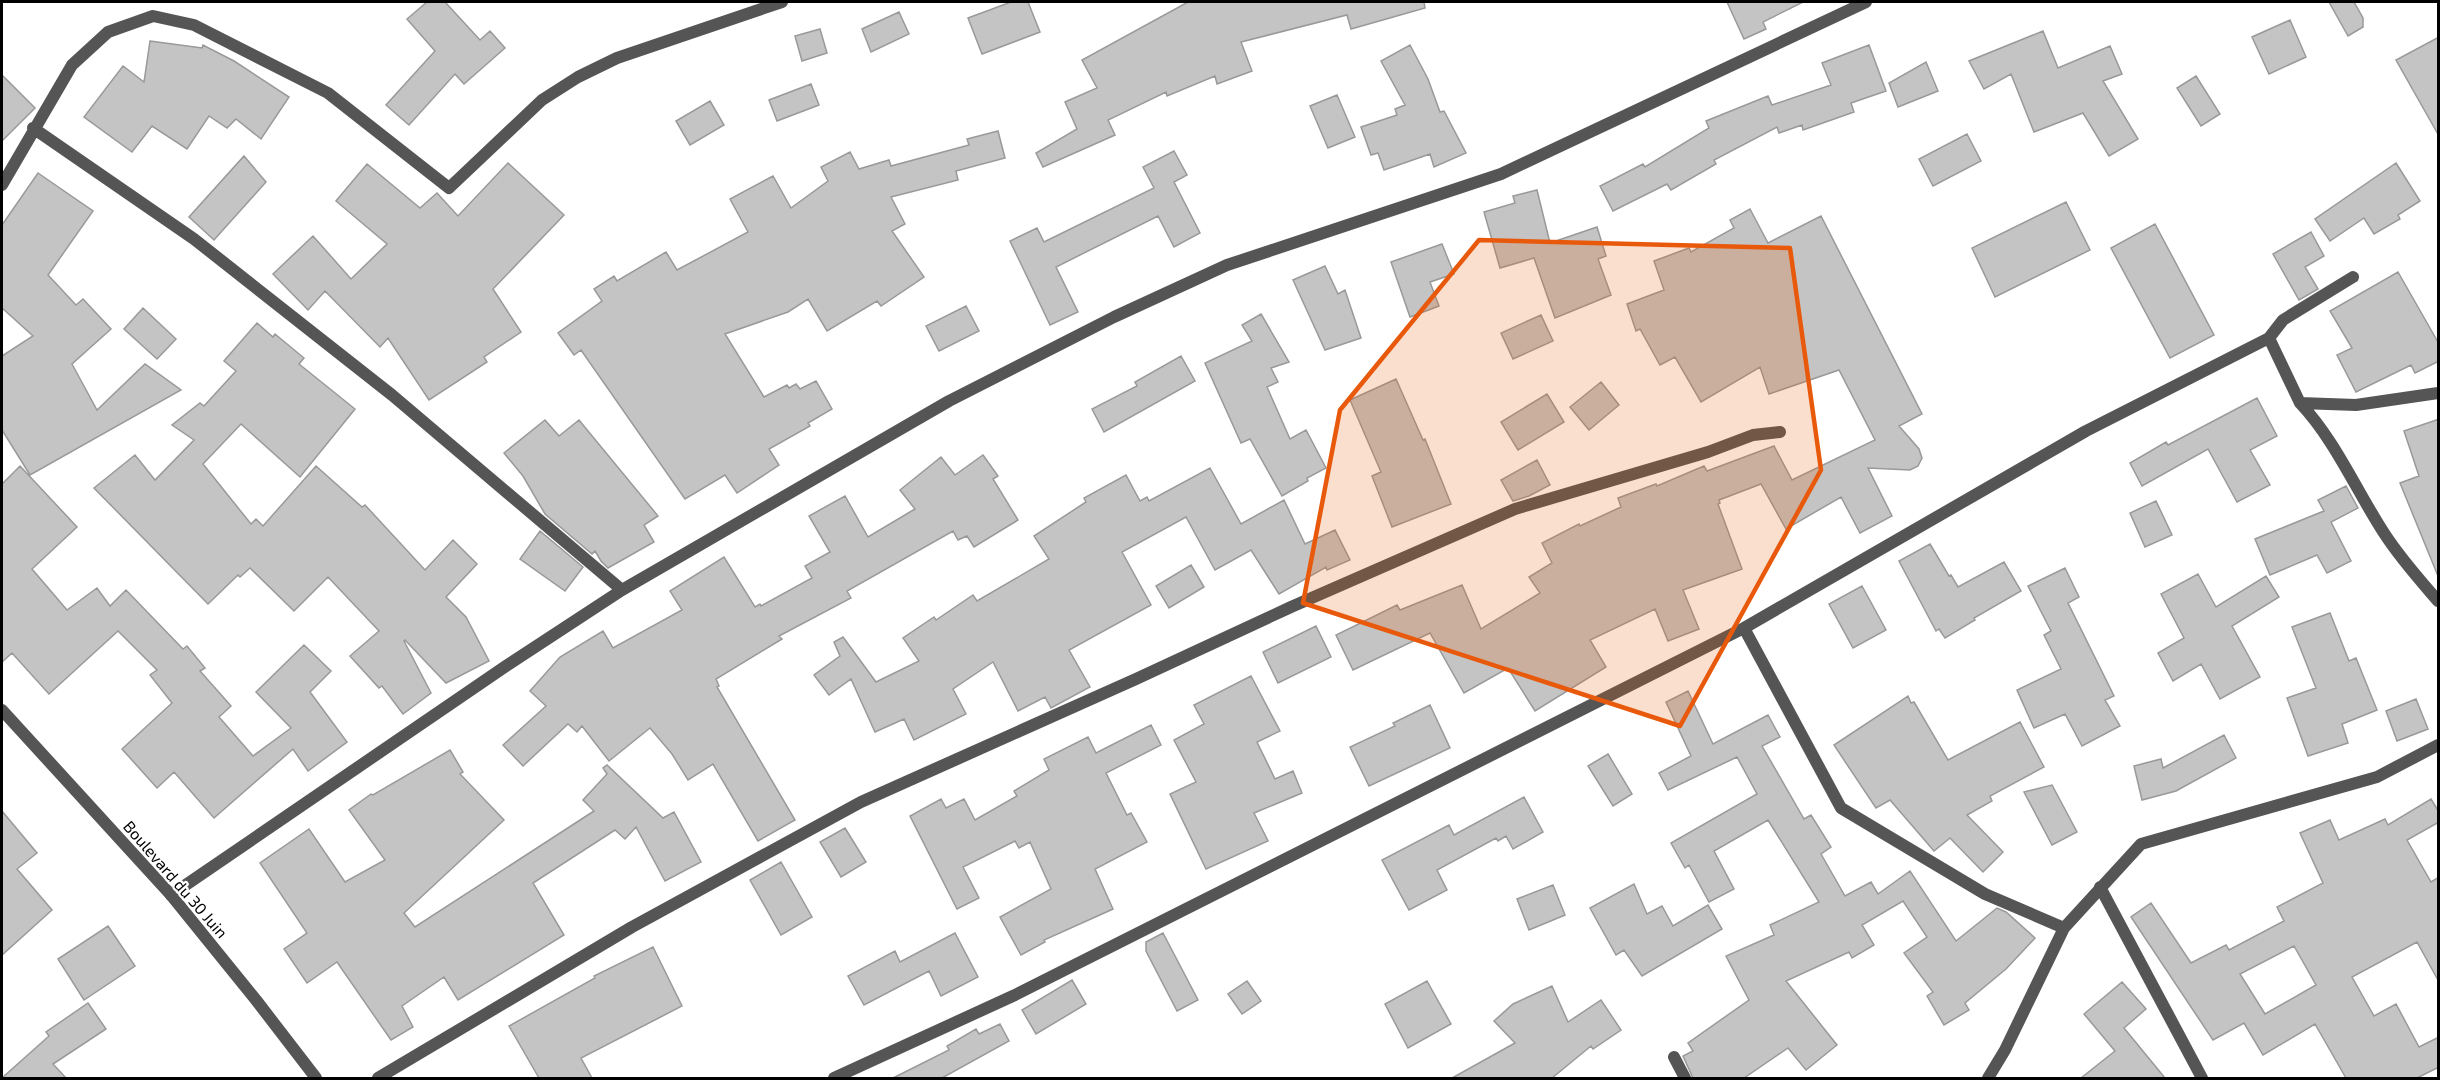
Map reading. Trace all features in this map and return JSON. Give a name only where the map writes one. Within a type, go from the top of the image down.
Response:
[{"type":"street","points":[[2,185],[33,128],[72,65],[108,32],[153,16],[194,25],[328,93],[449,188],[542,100],[578,77],[617,58],[782,2]]},
{"type":"street","points":[[171,895],[506,666],[622,590],[949,401],[1114,317],[1227,265],[1501,174],[1866,2]]},
{"type":"street","points":[[33,128],[203,247],[392,395],[622,590]]},
{"type":"street","points":[[834,1078],[1015,994],[1744,628],[2086,431],[2269,339],[2283,320],[2354,277]]},
{"type":"street","points":[[2269,339],[2300,403],[2315,419],[2384,533],[2409,570],[2439,601]]},
{"type":"street","points":[[2300,403],[2356,405],[2439,393]]},
{"type":"street","points":[[378,1078],[632,927],[861,802],[1291,607],[1515,509],[1708,452],[1753,435],[1780,432]]},
{"type":"street","points":[[1744,628],[1841,808],[1985,894],[2064,928]]},
{"type":"street","name":"Boulevard du 30 Juin","points":[[2,710],[171,895],[316,1078]]},
{"type":"street","points":[[1988,1078],[2005,1050],[2064,928],[2141,844],[2377,777],[2439,745]]},
{"type":"street","points":[[2100,887],[2202,1078]]},
{"type":"street","points":[[1674,1057],[1685,1078]]},
{"type":"highlighted area","points":[[1479,240],[1790,248],[1821,470],[1680,726],[1303,603],[1340,410]]},
{"type":"building","points":[[427,2],[445,2],[480,40],[490,31],[505,48],[464,84],[455,74],[409,125],[386,105],[435,51],[407,19]]},
{"type":"building","points":[[1011,2],[1028,2],[1040,32],[982,54],[968,18]]},
{"type":"building","points":[[1188,2],[1424,2],[1425,8],[1351,29],[1347,15],[1241,42],[1252,71],[1217,84],[1215,76],[1167,96],[1166,92],[1108,120],[1115,135],[1043,167],[1036,153],[1077,129],[1065,102],[1097,88],[1082,60]]},
{"type":"building","points":[[1727,2],[1803,2],[1763,22],[1766,29],[1744,39]]},
{"type":"building","points":[[2329,2],[2354,2],[2363,18],[2363,27],[2348,36]]},
{"type":"building","points":[[899,12],[909,34],[871,52],[862,29]]},
{"type":"building","points":[[2290,20],[2306,57],[2269,74],[2252,37]]},
{"type":"building","points":[[820,29],[827,53],[802,61],[795,36]]},
{"type":"building","points":[[2043,31],[2058,68],[2110,46],[2122,74],[2103,81],[2138,139],[2109,156],[2083,113],[2034,132],[2011,74],[1984,89],[1969,61]]},
{"type":"building","points":[[2439,37],[2439,136],[2396,60]]},
{"type":"building","points":[[150,41],[202,48],[203,45],[234,61],[289,97],[261,139],[236,119],[227,128],[209,116],[187,149],[152,126],[132,152],[84,117],[123,66],[144,82]]},
{"type":"building","points":[[1410,45],[1428,79],[1440,112],[1444,111],[1466,153],[1434,167],[1430,154],[1384,170],[1378,153],[1371,155],[1361,127],[1397,115],[1395,109],[1405,105],[1381,61]]},
{"type":"building","points":[[1869,45],[1886,91],[1851,103],[1854,112],[1803,130],[1802,125],[1779,133],[1777,127],[1714,160],[1716,164],[1671,190],[1667,184],[1613,211],[1600,186],[1643,164],[1645,167],[1709,128],[1706,121],[1768,96],[1772,105],[1831,85],[1822,63]]},
{"type":"building","points":[[1926,62],[1938,91],[1898,107],[1889,83]]},
{"type":"building","points":[[2,75],[35,108],[2,141]]},
{"type":"building","points":[[2196,76],[2220,114],[2201,126],[2177,88]]},
{"type":"building","points":[[811,84],[819,105],[777,121],[769,100]]},
{"type":"building","points":[[1337,95],[1355,137],[1328,148],[1310,106]]},
{"type":"building","points":[[710,101],[724,125],[690,145],[676,121]]},
{"type":"building","points":[[998,131],[1005,158],[956,171],[958,180],[891,197],[905,224],[892,231],[924,277],[881,306],[877,301],[827,331],[808,299],[788,312],[725,334],[764,397],[787,385],[789,388],[796,384],[800,389],[816,381],[832,409],[808,423],[810,426],[769,449],[779,465],[737,493],[725,475],[685,499],[581,350],[574,355],[558,333],[602,301],[594,289],[614,276],[617,281],[666,252],[677,270],[748,232],[730,199],[773,176],[791,208],[828,181],[821,167],[850,152],[859,169],[889,160],[891,166],[969,145],[967,139]]},
{"type":"building","points":[[1967,134],[1981,161],[1933,186],[1919,159]]},
{"type":"building","points":[[1174,151],[1187,175],[1174,182],[1200,233],[1174,247],[1158,216],[1056,267],[1078,312],[1050,325],[1010,241],[1037,228],[1044,242],[1154,188],[1143,167]]},
{"type":"building","points":[[244,156],[266,182],[214,240],[189,217]]},
{"type":"building","points":[[508,163],[564,215],[493,289],[521,332],[484,357],[487,362],[429,400],[388,338],[380,347],[325,291],[308,310],[273,274],[313,236],[351,279],[387,244],[336,201],[367,164],[420,208],[437,193],[458,216]]},
{"type":"building","points":[[2396,163],[2420,201],[2398,215],[2400,219],[2374,234],[2364,218],[2330,241],[2315,219]]},
{"type":"building","points":[[38,173],[93,211],[48,275],[76,305],[83,299],[111,329],[72,364],[97,410],[145,364],[181,390],[30,475],[2,430],[2,356],[33,336],[2,308],[2,225]]},
{"type":"building","points":[[1537,190],[1550,243],[1597,227],[1606,256],[1598,259],[1611,295],[1555,318],[1534,258],[1500,268],[1484,212],[1515,203],[1513,196]]},
{"type":"building","points":[[2066,202],[2090,250],[1995,297],[1972,248]]},
{"type":"building","points":[[1750,209],[1768,243],[1821,216],[1922,414],[1899,426],[1919,449],[1922,458],[1918,466],[1910,470],[1868,468],[1892,516],[1860,533],[1841,497],[1786,529],[1761,484],[1719,500],[1718,504],[1742,569],[1683,590],[1699,629],[1668,641],[1655,609],[1590,640],[1606,667],[1535,711],[1508,668],[1464,693],[1430,633],[1353,670],[1336,635],[1397,605],[1400,610],[1462,585],[1481,629],[1540,593],[1529,577],[1552,563],[1542,543],[1579,524],[1580,526],[1621,507],[1618,498],[1656,484],[1657,486],[1704,466],[1707,471],[1774,446],[1792,480],[1875,440],[1839,370],[1769,394],[1760,367],[1701,402],[1675,357],[1660,365],[1640,329],[1636,331],[1627,304],[1664,290],[1654,261],[1689,248],[1691,252],[1734,228],[1730,220]]},
{"type":"building","points":[[2155,224],[2214,335],[2170,358],[2111,248]]},
{"type":"building","points":[[2311,232],[2324,256],[2305,267],[2318,289],[2299,300],[2273,254]]},
{"type":"building","points":[[1442,244],[1454,274],[1430,282],[1439,306],[1410,317],[1391,262]]},
{"type":"building","points":[[1325,266],[1338,294],[1345,290],[1361,338],[1325,350],[1293,280]]},
{"type":"building","points":[[2398,272],[2439,344],[2439,361],[2415,373],[2411,365],[2356,392],[2337,355],[2352,348],[2330,311]]},
{"type":"building","points":[[966,306],[979,331],[939,351],[926,326]]},
{"type":"building","points":[[143,308],[176,339],[157,359],[124,329]]},
{"type":"building","points":[[1261,314],[1289,362],[1271,368],[1278,382],[1267,387],[1290,439],[1306,430],[1326,468],[1282,496],[1250,439],[1241,443],[1205,363],[1252,341],[1242,325]]},
{"type":"building","points":[[1541,315],[1553,341],[1513,359],[1501,333]]},
{"type":"building","points":[[257,323],[273,337],[275,334],[304,358],[299,364],[355,409],[300,477],[241,424],[203,464],[251,524],[256,519],[263,526],[316,466],[362,507],[365,505],[425,570],[453,540],[477,564],[446,597],[466,617],[489,661],[446,683],[405,640],[431,693],[403,714],[382,686],[379,688],[350,656],[379,631],[328,577],[294,611],[250,568],[240,577],[238,575],[208,604],[94,488],[135,455],[155,480],[194,440],[172,425],[200,403],[204,406],[236,371],[224,361]]},
{"type":"building","points":[[1181,356],[1195,381],[1104,432],[1092,409],[1137,386],[1135,382]]},
{"type":"building","points":[[1396,379],[1423,440],[1425,439],[1451,504],[1392,527],[1372,476],[1381,472],[1350,400]]},
{"type":"building","points":[[1601,382],[1619,405],[1589,430],[1570,407]]},
{"type":"building","points":[[1547,394],[1564,422],[1518,450],[1501,422]]},
{"type":"building","points":[[2257,398],[2277,436],[2250,450],[2270,485],[2237,502],[2208,449],[2142,486],[2130,463],[2166,442],[2168,445]]},
{"type":"building","points":[[2439,419],[2438,576],[2400,483],[2419,476],[2404,431]]},
{"type":"building","points":[[545,420],[559,436],[579,420],[658,516],[644,525],[654,542],[608,568],[595,551],[592,554],[545,514],[523,476],[504,453]]},
{"type":"building","points":[[983,455],[998,476],[993,479],[1018,520],[974,547],[967,536],[958,540],[953,531],[847,591],[851,598],[779,636],[782,639],[716,679],[719,686],[717,687],[795,820],[758,841],[713,764],[688,780],[672,754],[650,728],[609,761],[582,726],[577,732],[568,724],[523,766],[503,745],[546,706],[530,691],[560,657],[603,631],[613,648],[682,610],[670,591],[724,557],[755,607],[760,604],[761,606],[812,578],[805,566],[830,552],[809,516],[845,496],[868,537],[915,509],[900,490],[941,457],[955,475]]},
{"type":"building","points":[[1537,460],[1550,485],[1513,501],[1501,480]]},
{"type":"building","points":[[20,466],[77,527],[32,569],[67,610],[97,588],[110,606],[126,590],[183,649],[187,646],[205,668],[200,671],[231,706],[219,717],[253,756],[291,728],[256,692],[304,645],[331,671],[310,692],[347,742],[308,771],[293,749],[214,818],[174,772],[157,788],[122,749],[172,703],[150,675],[157,670],[118,631],[49,694],[12,653],[2,662],[2,484]]},
{"type":"building","points":[[1210,468],[1241,524],[1284,500],[1305,544],[1335,530],[1350,560],[1327,570],[1326,567],[1279,594],[1251,550],[1215,570],[1186,517],[1122,552],[1151,605],[1069,650],[1090,687],[1051,708],[1045,697],[1018,711],[993,662],[953,689],[966,714],[914,740],[904,719],[875,732],[851,679],[829,695],[814,675],[840,656],[834,642],[843,637],[876,682],[919,661],[903,638],[934,617],[936,620],[973,595],[977,601],[1049,559],[1034,536],[1086,502],[1084,498],[1126,475],[1140,501],[1147,497],[1149,501]]},
{"type":"building","points":[[2346,486],[2358,508],[2331,522],[2351,561],[2327,573],[2317,555],[2270,575],[2255,539],[2324,511],[2318,500]]},
{"type":"building","points":[[2156,501],[2172,535],[2145,547],[2130,513]]},
{"type":"building","points":[[540,531],[583,567],[565,591],[520,559]]},
{"type":"building","points":[[1930,544],[1958,587],[2004,562],[2021,591],[1945,638],[1939,629],[1936,631],[1899,561]]},
{"type":"building","points":[[1191,565],[1204,587],[1169,608],[1156,586]]},
{"type":"building","points":[[2065,568],[2079,597],[2068,603],[2114,696],[2105,700],[2120,726],[2082,746],[2065,714],[2034,728],[2017,690],[2061,669],[2044,635],[2051,631],[2028,586]]},
{"type":"building","points":[[2198,574],[2216,607],[2266,576],[2279,597],[2232,626],[2260,677],[2220,699],[2201,664],[2173,681],[2158,653],[2184,638],[2161,594]]},
{"type":"building","points":[[1862,586],[1886,630],[1853,648],[1829,604]]},
{"type":"building","points":[[2330,613],[2349,661],[2356,658],[2377,710],[2342,724],[2348,743],[2308,756],[2287,698],[2316,688],[2292,627]]},
{"type":"building","points":[[1316,626],[1331,657],[1278,683],[1263,652]]},
{"type":"building","points":[[1251,676],[1280,731],[1257,742],[1275,779],[1293,771],[1302,793],[1254,813],[1268,841],[1206,869],[1170,794],[1196,782],[1174,740],[1204,724],[1194,705]]},
{"type":"building","points":[[1688,691],[1713,744],[1768,715],[1780,737],[1762,746],[1804,819],[1811,815],[1831,847],[1821,854],[1845,896],[1871,882],[1878,894],[1910,871],[1956,941],[1997,908],[2006,912],[2035,938],[2006,969],[1965,1003],[1969,1010],[1944,1025],[1927,996],[1933,992],[1904,953],[1927,937],[1903,901],[1862,925],[1874,945],[1852,958],[1849,952],[1786,981],[1837,1045],[1806,1070],[1788,1048],[1744,1078],[1693,1078],[1683,1056],[1693,1051],[1688,1043],[1749,1000],[1726,956],[1774,935],[1770,925],[1819,902],[1768,820],[1714,851],[1734,889],[1709,902],[1689,865],[1685,868],[1671,843],[1757,794],[1737,757],[1668,790],[1659,773],[1691,756],[1666,702]]},
{"type":"building","points":[[1908,696],[1911,703],[1914,702],[1948,760],[2020,722],[2044,767],[1990,796],[1992,801],[1967,815],[2003,852],[1983,872],[1950,838],[1934,851],[1890,800],[1876,808],[1834,745]]},
{"type":"building","points":[[2416,699],[2428,729],[2397,741],[2386,711]]},
{"type":"building","points":[[1430,705],[1450,748],[1369,786],[1350,747],[1395,726],[1393,723]]},
{"type":"building","points":[[1151,725],[1161,745],[1106,773],[1127,815],[1131,813],[1147,842],[1095,869],[1113,909],[1044,940],[1045,942],[1021,955],[1000,917],[1051,889],[1030,842],[1019,848],[1015,841],[963,867],[979,898],[957,909],[910,816],[941,799],[946,808],[964,799],[975,820],[1017,796],[1014,791],[1049,770],[1044,759],[1088,737],[1096,753]]},
{"type":"building","points":[[2224,735],[2236,758],[2176,791],[2142,800],[2134,766],[2161,759],[2163,768]]},
{"type":"building","points":[[450,750],[463,772],[460,774],[504,820],[404,913],[415,927],[594,811],[583,800],[607,774],[603,768],[607,765],[663,818],[674,812],[701,862],[665,881],[636,827],[625,839],[615,830],[533,883],[564,935],[458,1000],[444,977],[402,1006],[413,1027],[391,1040],[337,962],[307,983],[284,949],[307,933],[260,863],[309,829],[345,882],[385,860],[349,810],[371,794],[373,795]]},
{"type":"building","points":[[1608,754],[1632,794],[1613,806],[1588,766]]},
{"type":"building","points":[[2052,785],[2077,832],[2052,845],[2024,792]]},
{"type":"building","points":[[1524,797],[1543,832],[1513,849],[1506,836],[1498,841],[1496,838],[1437,870],[1447,890],[1409,910],[1382,860],[1449,825],[1454,835]]},
{"type":"building","points":[[2431,799],[2439,812],[2439,822],[2407,840],[2431,882],[2439,877],[2439,982],[2417,942],[2352,977],[2374,1016],[2396,1004],[2419,1047],[2439,1037],[2439,1067],[2417,1078],[2346,1078],[2315,1024],[2263,1055],[2244,1023],[2213,1040],[2131,917],[2151,903],[2191,963],[2226,945],[2229,950],[2284,921],[2277,907],[2323,883],[2300,833],[2330,820],[2339,840],[2385,819],[2388,825]],"holes":[[[2294,946],[2316,985],[2265,1014],[2240,974]]]},
{"type":"building","points":[[2,811],[37,853],[17,869],[52,910],[2,955]]},
{"type":"building","points":[[845,828],[866,862],[841,877],[820,842]]},
{"type":"building","points":[[781,862],[812,917],[781,935],[750,880]]},
{"type":"building","points":[[1634,884],[1647,914],[1662,906],[1673,926],[1708,905],[1722,929],[1642,976],[1624,950],[1616,955],[1590,908]]},
{"type":"building","points":[[1553,885],[1565,915],[1529,930],[1517,899]]},
{"type":"building","points":[[108,926],[135,966],[84,1000],[58,959]]},
{"type":"building","points":[[955,933],[978,977],[941,996],[929,971],[864,1005],[848,976],[895,951],[900,962]]},
{"type":"building","points":[[1163,933],[1198,1000],[1177,1011],[1146,951],[1146,942]]},
{"type":"building","points":[[653,947],[682,1006],[581,1058],[592,1078],[539,1078],[509,1026],[595,978],[594,976]]},
{"type":"building","points":[[1072,980],[1086,1004],[1036,1034],[1022,1010]]},
{"type":"building","points":[[1247,981],[1261,1001],[1242,1014],[1228,994]]},
{"type":"building","points":[[1427,981],[1451,1024],[1408,1048],[1385,1004]]},
{"type":"building","points":[[2122,982],[2146,1009],[2124,1028],[2165,1078],[2081,1078],[2115,1051],[2084,1014]]},
{"type":"building","points":[[1552,986],[1568,1022],[1601,1000],[1621,1030],[1593,1049],[1591,1046],[1552,1078],[1452,1078],[1515,1043],[1494,1021],[1513,1004]]},
{"type":"building","points":[[88,1003],[106,1029],[53,1064],[66,1078],[2,1078],[49,1036],[46,1032]]},
{"type":"building","points":[[1000,1024],[1009,1041],[942,1078],[893,1078],[949,1050],[947,1046],[976,1029],[979,1034]]}]
